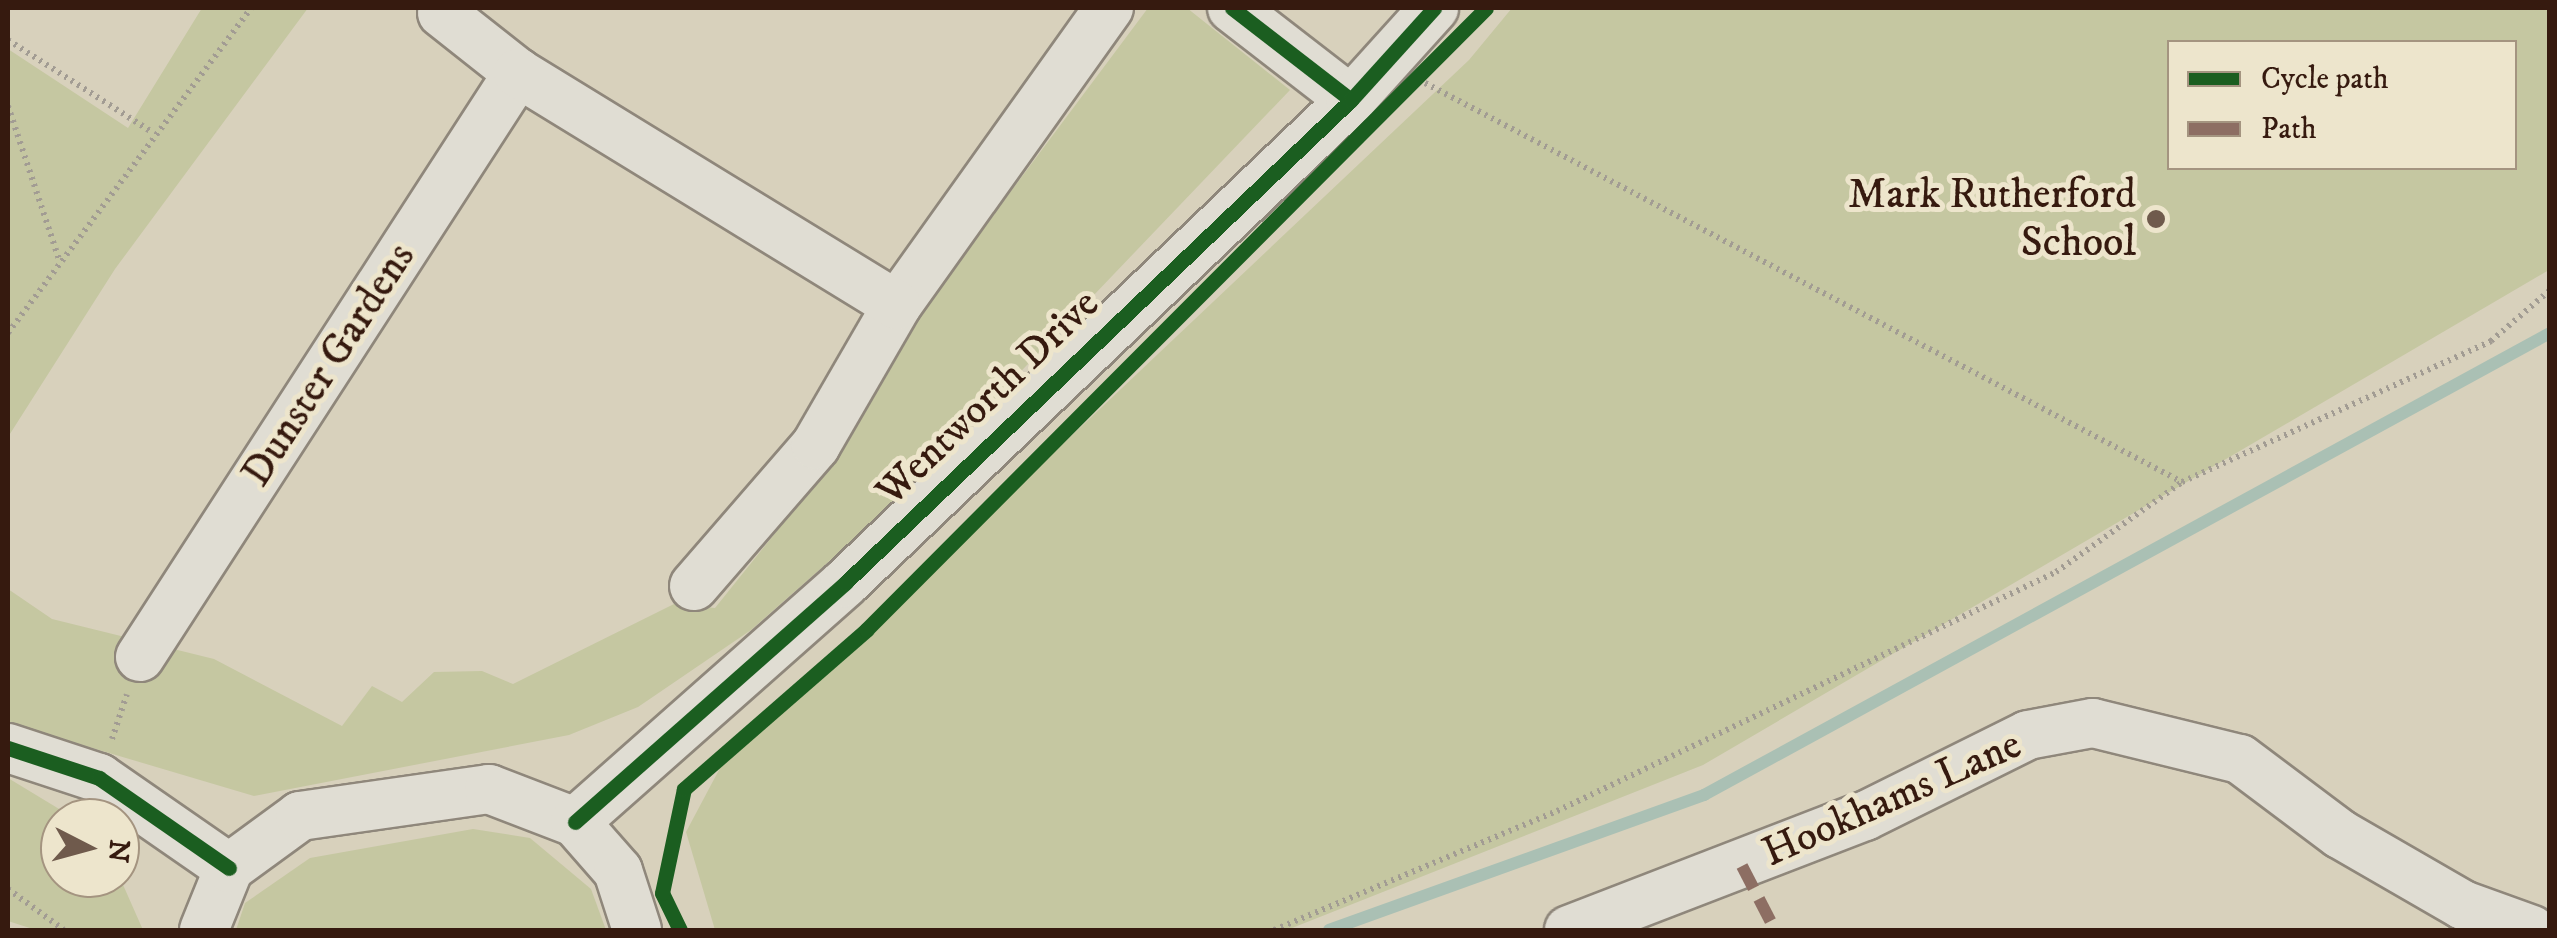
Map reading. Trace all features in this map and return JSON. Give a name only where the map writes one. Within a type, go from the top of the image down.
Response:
[{"type":"street","name":"Wentworth Drive","points":[[694,586],[816,445],[897,305],[1109,8]]},
{"type":"street","points":[[1232,8],[1351,100]]},
{"type":"street","name":"Wentworth Drive","points":[[575,822],[845,583],[1351,100],[1434,8]]},
{"type":"street","points":[[442,14],[518,73],[897,305]]},
{"type":"street","name":"Dunster Gardens","points":[[140,657],[518,73]]},
{"type":"street","name":"Hookhams Lane","points":[[1569,930],[1865,816],[2028,735],[2094,723],[2240,759],[2340,834],[2463,905],[2532,930]]},
{"type":"street","points":[[8,748],[98,778],[230,868]]},
{"type":"street","points":[[204,930],[230,868],[300,816],[415,793],[489,789],[575,822],[618,871],[636,930]]},
{"type":"path","points":[[8,333],[152,132],[251,8]]},
{"type":"path","points":[[8,40],[152,132]]},
{"type":"path","points":[[1406,94],[1434,66]]},
{"type":"path","points":[[1420,81],[2182,482]]},
{"type":"path","points":[[8,106],[59,259]]},
{"type":"path","points":[[1274,930],[1557,810],[2056,572],[2182,482],[2491,340],[2550,290]]},
{"type":"path","points":[[98,778],[140,657]]},
{"type":"path","points":[[8,889],[64,930]]},
{"type":"green space","points":[[202,8],[308,8],[115,269],[8,437],[8,49],[128,128]]},
{"type":"green space","points":[[1148,8],[1187,8],[1290,90],[893,505],[751,630],[638,707],[569,735],[254,796],[8,723],[8,589],[52,619],[214,659],[342,726],[372,686],[402,702],[434,672],[482,671],[513,684],[674,604],[715,608],[837,456],[916,318]]},
{"type":"green space","points":[[1512,8],[2549,8],[2549,270],[1703,765],[1287,930],[715,930],[686,832],[720,768],[1469,60]]},
{"type":"green space","points":[[8,778],[41,798],[40,898],[129,898],[143,930],[36,930],[8,921]]},
{"type":"green space","points":[[473,829],[530,838],[591,889],[606,930],[236,930],[245,903],[310,858]]},
{"type":"waterway","points":[[1329,930],[1704,795],[2550,333]]},
{"type":"marked path","points":[[1742,866],[1775,930]]},
{"type":"cycle path","points":[[1232,8],[1351,100]]},
{"type":"cycle path","points":[[575,822],[845,583],[1351,100],[1434,8]]},
{"type":"cycle path","points":[[680,930],[662,893],[684,789],[866,630],[1486,8]]},
{"type":"cycle path","points":[[8,748],[99,778],[229,868]]},
{"type":"place","name":"Mark Rutherford School","points":[[2156,219]]}]
